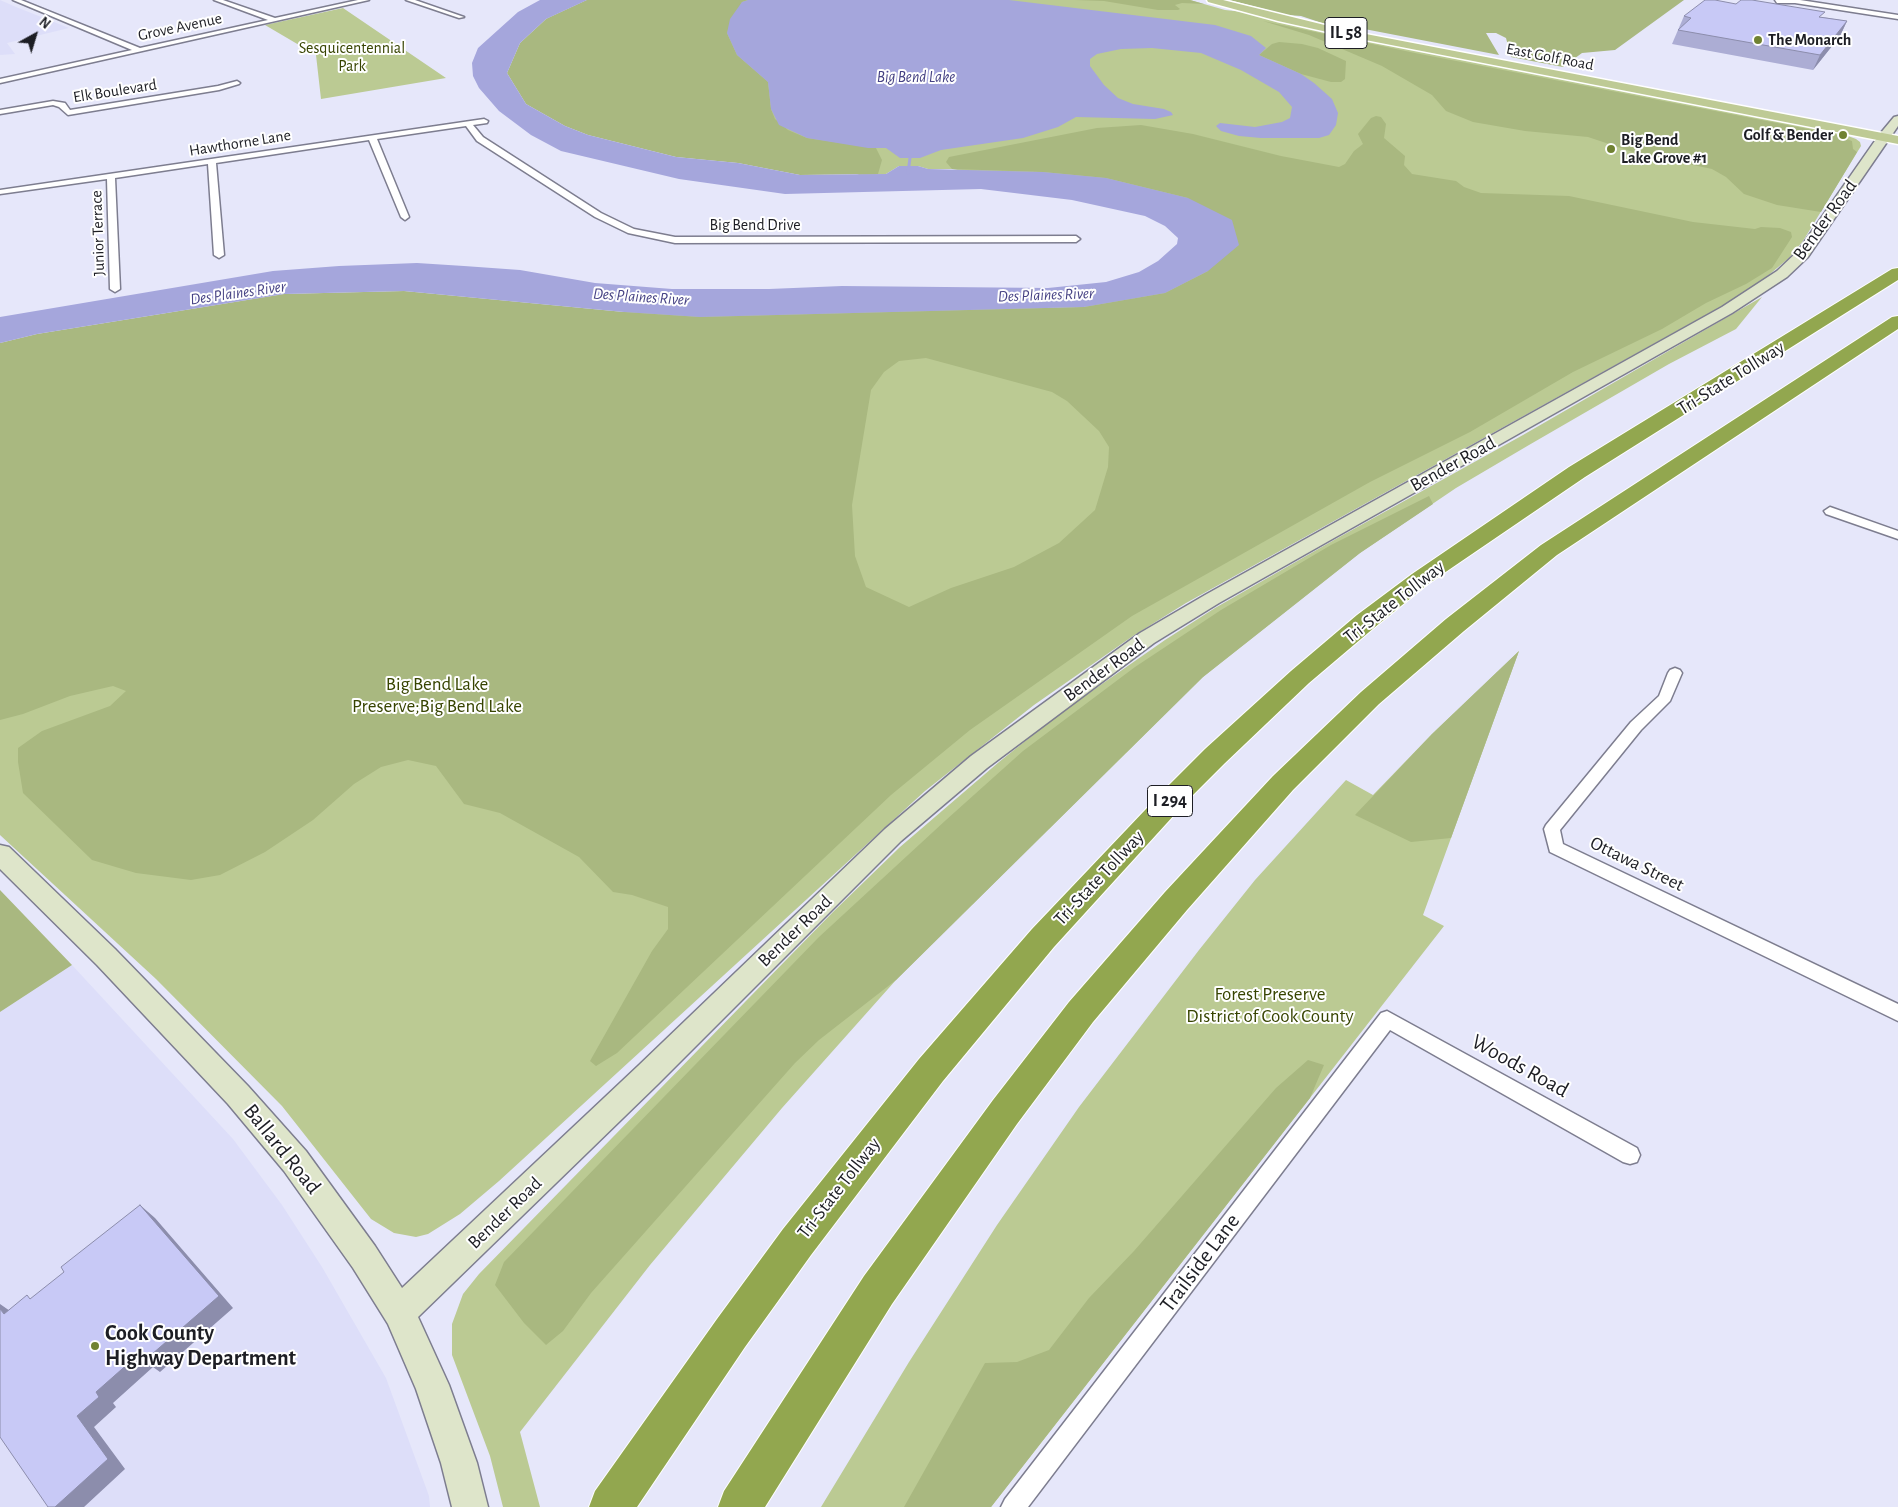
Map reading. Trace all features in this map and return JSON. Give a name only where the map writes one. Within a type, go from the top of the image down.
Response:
[{"type":"highway","name":"Tri-State Tollway","points":[[611,1507],[731,1333],[797,1242],[931,1070],[1043,938],[1169,802],[1209,763],[1300,677],[1366,621],[1420,579],[1577,472],[1898,273]]},
{"type":"highway","points":[[740,1507],[878,1290],[1005,1112],[1081,1012],[1176,901],[1284,783],[1370,698],[1455,625],[1549,550],[1898,321]]},
{"type":"main road","name":"East Golf Road","points":[[1212,0],[1282,19],[1345,33],[1883,137]]},
{"type":"main road","name":"IL 58","points":[[1883,137],[1898,140]]},
{"type":"street","points":[[16,0],[139,50]]},
{"type":"street","points":[[217,0],[275,20]]},
{"type":"street","name":"Grove Avenue","points":[[0,81],[366,0]]},
{"type":"street","points":[[409,0],[461,17]]},
{"type":"street","points":[[1777,1],[1795,1],[1898,18]]},
{"type":"street","name":"Elk Boulevard","points":[[0,112],[53,103],[62,105],[68,113],[219,88],[237,83]]},
{"type":"street","name":"Bender Road","points":[[399,1313],[648,1075],[893,835],[979,762],[1147,638],[1212,599],[1727,310],[1782,274],[1803,254],[1883,137],[1898,119]]},
{"type":"street","name":"Hawthorne Lane","points":[[0,192],[484,121]]},
{"type":"street","name":"Big Bend Drive","points":[[468,123],[480,139],[598,215],[631,231],[675,240],[1076,240]]},
{"type":"street","points":[[372,137],[405,216]]},
{"type":"street","points":[[212,161],[219,255]]},
{"type":"street","name":"Junior Terrace","points":[[111,176],[115,289]]},
{"type":"street","points":[[1830,511],[1898,535]]},
{"type":"street","name":"Ottawa Street","points":[[1675,673],[1665,698],[1636,726],[1552,829],[1556,848],[1898,1013]]},
{"type":"street","name":"Ballard Road","points":[[0,854],[106,957],[238,1095],[295,1161],[364,1257],[399,1313],[432,1385],[459,1463],[470,1507]]},
{"type":"street","name":"Woods Road","points":[[1386,1019],[1630,1155]]},
{"type":"street","name":"Trailside Lane","points":[[1013,1507],[1386,1019]]},
{"type":"shaded area","points":[[0,0],[69,28],[7,43],[15,54],[0,55]]},
{"type":"shaded area","points":[[72,965],[233,1139],[282,1205],[322,1267],[386,1378],[429,1496],[430,1507],[0,1507],[0,1012]]},
{"type":"green space","name":"Big Bend Lake Preserve;Big Bend Lake","points":[[587,0],[1190,0],[1225,10],[1244,12],[1392,45],[1840,133],[1856,139],[1860,142],[1861,146],[1803,241],[1789,258],[1758,284],[1740,296],[1186,603],[1133,636],[1034,705],[925,791],[499,1181],[460,1214],[428,1234],[416,1237],[394,1233],[371,1219],[282,1106],[156,979],[0,835],[0,343],[624,312],[1084,307],[1232,220],[952,169],[899,166],[886,174],[861,176],[546,19]]},
{"type":"green space","points":[[587,0],[748,0],[742,2],[727,33],[737,55],[768,82],[771,109],[775,119],[788,130],[807,138],[876,148],[882,160],[878,174],[800,175],[738,163],[676,157],[588,135],[565,126],[526,104],[507,73],[520,43],[546,19]]},
{"type":"green space","points":[[1075,0],[1190,0],[1204,4],[1182,3],[1175,5],[1180,9],[1178,10],[1158,10],[1104,1]]},
{"type":"green space","points":[[1229,0],[1684,0],[1615,50],[1582,53],[1563,67],[1511,57],[1506,38],[1496,33],[1486,33],[1499,55],[1354,27],[1325,24],[1301,16],[1287,15]]},
{"type":"green space","name":"Sesquicentennial Park","points":[[343,8],[446,78],[321,99],[316,55],[265,25]]},
{"type":"green space","points":[[1263,21],[1415,53],[1834,134],[1852,141],[1853,149],[1857,152],[1821,212],[1777,205],[1744,194],[1726,177],[1712,169],[1636,153],[1588,137],[1525,131],[1473,122],[1446,111],[1432,95],[1382,66],[1309,35]]},
{"type":"green space","points":[[1279,42],[1302,44],[1318,48],[1346,61],[1345,79],[1341,82],[1331,82],[1301,74],[1259,55],[1272,44]]},
{"type":"green space","name":"Big Bend Lake Preserve;Big Bend Lake","points":[[1381,117],[1386,124],[1384,138],[1405,156],[1404,165],[1412,174],[1456,181],[1464,187],[1481,193],[1569,196],[1693,222],[1755,229],[1761,227],[1780,228],[1791,232],[1792,237],[1772,268],[1746,284],[1706,303],[1662,329],[1573,372],[1470,432],[1370,482],[1132,616],[970,730],[891,795],[617,1053],[596,1066],[590,1061],[652,951],[668,929],[668,907],[632,895],[613,892],[579,857],[500,813],[464,804],[436,766],[408,760],[381,767],[354,784],[313,820],[265,852],[220,875],[191,880],[136,873],[92,860],[23,793],[18,762],[18,748],[42,731],[110,706],[126,691],[113,686],[70,696],[23,714],[0,720],[0,343],[37,334],[284,294],[404,291],[624,312],[700,317],[1084,307],[1165,293],[1208,271],[1188,198],[1106,178],[1043,172],[952,169],[946,162],[949,157],[1097,128],[1141,125],[1193,134],[1281,156],[1339,167],[1345,164],[1354,151],[1363,144],[1358,134],[1371,118]],"holes":[[[926,358],[1052,392],[1067,401],[1099,431],[1109,447],[1108,467],[1095,510],[1059,543],[1014,567],[951,588],[909,607],[866,587],[855,556],[852,505],[871,390],[884,372],[899,361]]]},
{"type":"green space","points":[[1762,297],[1736,329],[1669,364],[1456,488],[1360,553],[1203,677],[896,980],[782,1108],[650,1265],[520,1432],[540,1507],[503,1507],[490,1456],[452,1355],[452,1324],[463,1294],[479,1274],[833,912],[900,847],[999,762],[1059,714],[1165,640],[1215,608],[1523,435]]},
{"type":"green space","points":[[1429,496],[1433,504],[1360,553],[1203,677],[896,980],[819,1040],[795,1063],[591,1293],[563,1331],[546,1345],[524,1323],[495,1285],[504,1262],[819,937],[946,820],[1023,751],[1135,667],[1221,610],[1331,545]]},
{"type":"green space","name":"Forest Preserve District of Cook County","points":[[1519,651],[1423,915],[1444,926],[991,1507],[821,1507],[909,1362],[997,1225],[1079,1107],[1255,880],[1346,780],[1373,795],[1432,734]]},
{"type":"green space","points":[[1519,651],[1451,838],[1411,842],[1355,815],[1432,734]]},
{"type":"green space","points":[[0,890],[72,965],[0,1012]]},
{"type":"green space","points":[[1308,1060],[1324,1065],[1310,1098],[991,1507],[904,1507],[985,1363],[1017,1362],[1049,1350],[1089,1298],[1134,1251],[1276,1088]]},
{"type":"water","name":"Des Plaines River","points":[[540,0],[587,0],[546,19],[520,43],[507,73],[526,104],[565,126],[588,135],[676,157],[738,163],[800,175],[886,174],[899,166],[918,166],[928,169],[1043,172],[1106,178],[1188,198],[1232,220],[1239,245],[1208,271],[1165,293],[1084,307],[700,317],[624,312],[404,291],[284,294],[37,334],[0,343],[0,317],[273,271],[417,263],[520,270],[595,283],[672,289],[769,289],[842,286],[1048,288],[1106,282],[1139,272],[1158,261],[1177,244],[1178,238],[1165,226],[1145,216],[1072,200],[981,189],[785,194],[679,179],[561,151],[531,135],[499,111],[479,88],[473,76],[472,63],[478,48],[518,12]]},
{"type":"water","name":"Big Bend Lake","points":[[748,0],[1009,0],[1215,25],[1251,36],[1266,48],[1259,55],[1301,74],[1314,83],[1332,99],[1338,113],[1336,125],[1329,135],[1319,138],[1261,138],[1239,136],[1221,131],[1216,126],[1220,123],[1255,127],[1282,122],[1290,118],[1292,107],[1279,92],[1241,70],[1201,53],[1152,48],[1121,49],[1097,54],[1090,59],[1090,66],[1104,85],[1118,98],[1133,104],[1164,109],[1173,115],[1155,119],[1076,117],[1058,127],[1023,138],[941,150],[920,158],[900,158],[886,148],[868,148],[807,138],[779,125],[771,109],[768,82],[737,55],[727,33],[730,19],[742,2]]},
{"type":"building","points":[[1705,0],[1736,4],[1741,0],[1752,0],[1825,12],[1819,17],[1847,21],[1820,55],[1678,30],[1691,18],[1684,16]]},
{"type":"building","name":"Cook County Highway Department","points":[[140,1205],[219,1296],[144,1361],[139,1354],[96,1392],[99,1397],[77,1416],[108,1459],[55,1507],[48,1507],[0,1437],[0,1309],[4,1314],[27,1295],[30,1299],[64,1272],[61,1267]]},
{"type":"waterway","points":[[908,173],[910,158]]},
{"type":"place","name":"The Monarch","points":[[1758,40]]},
{"type":"place","name":"Golf & Bender","points":[[1843,135]]},
{"type":"place","name":"Big Bend Lake Grove #1","points":[[1611,149]]},
{"type":"place","name":"Cook County Highway Department","points":[[95,1346]]}]
